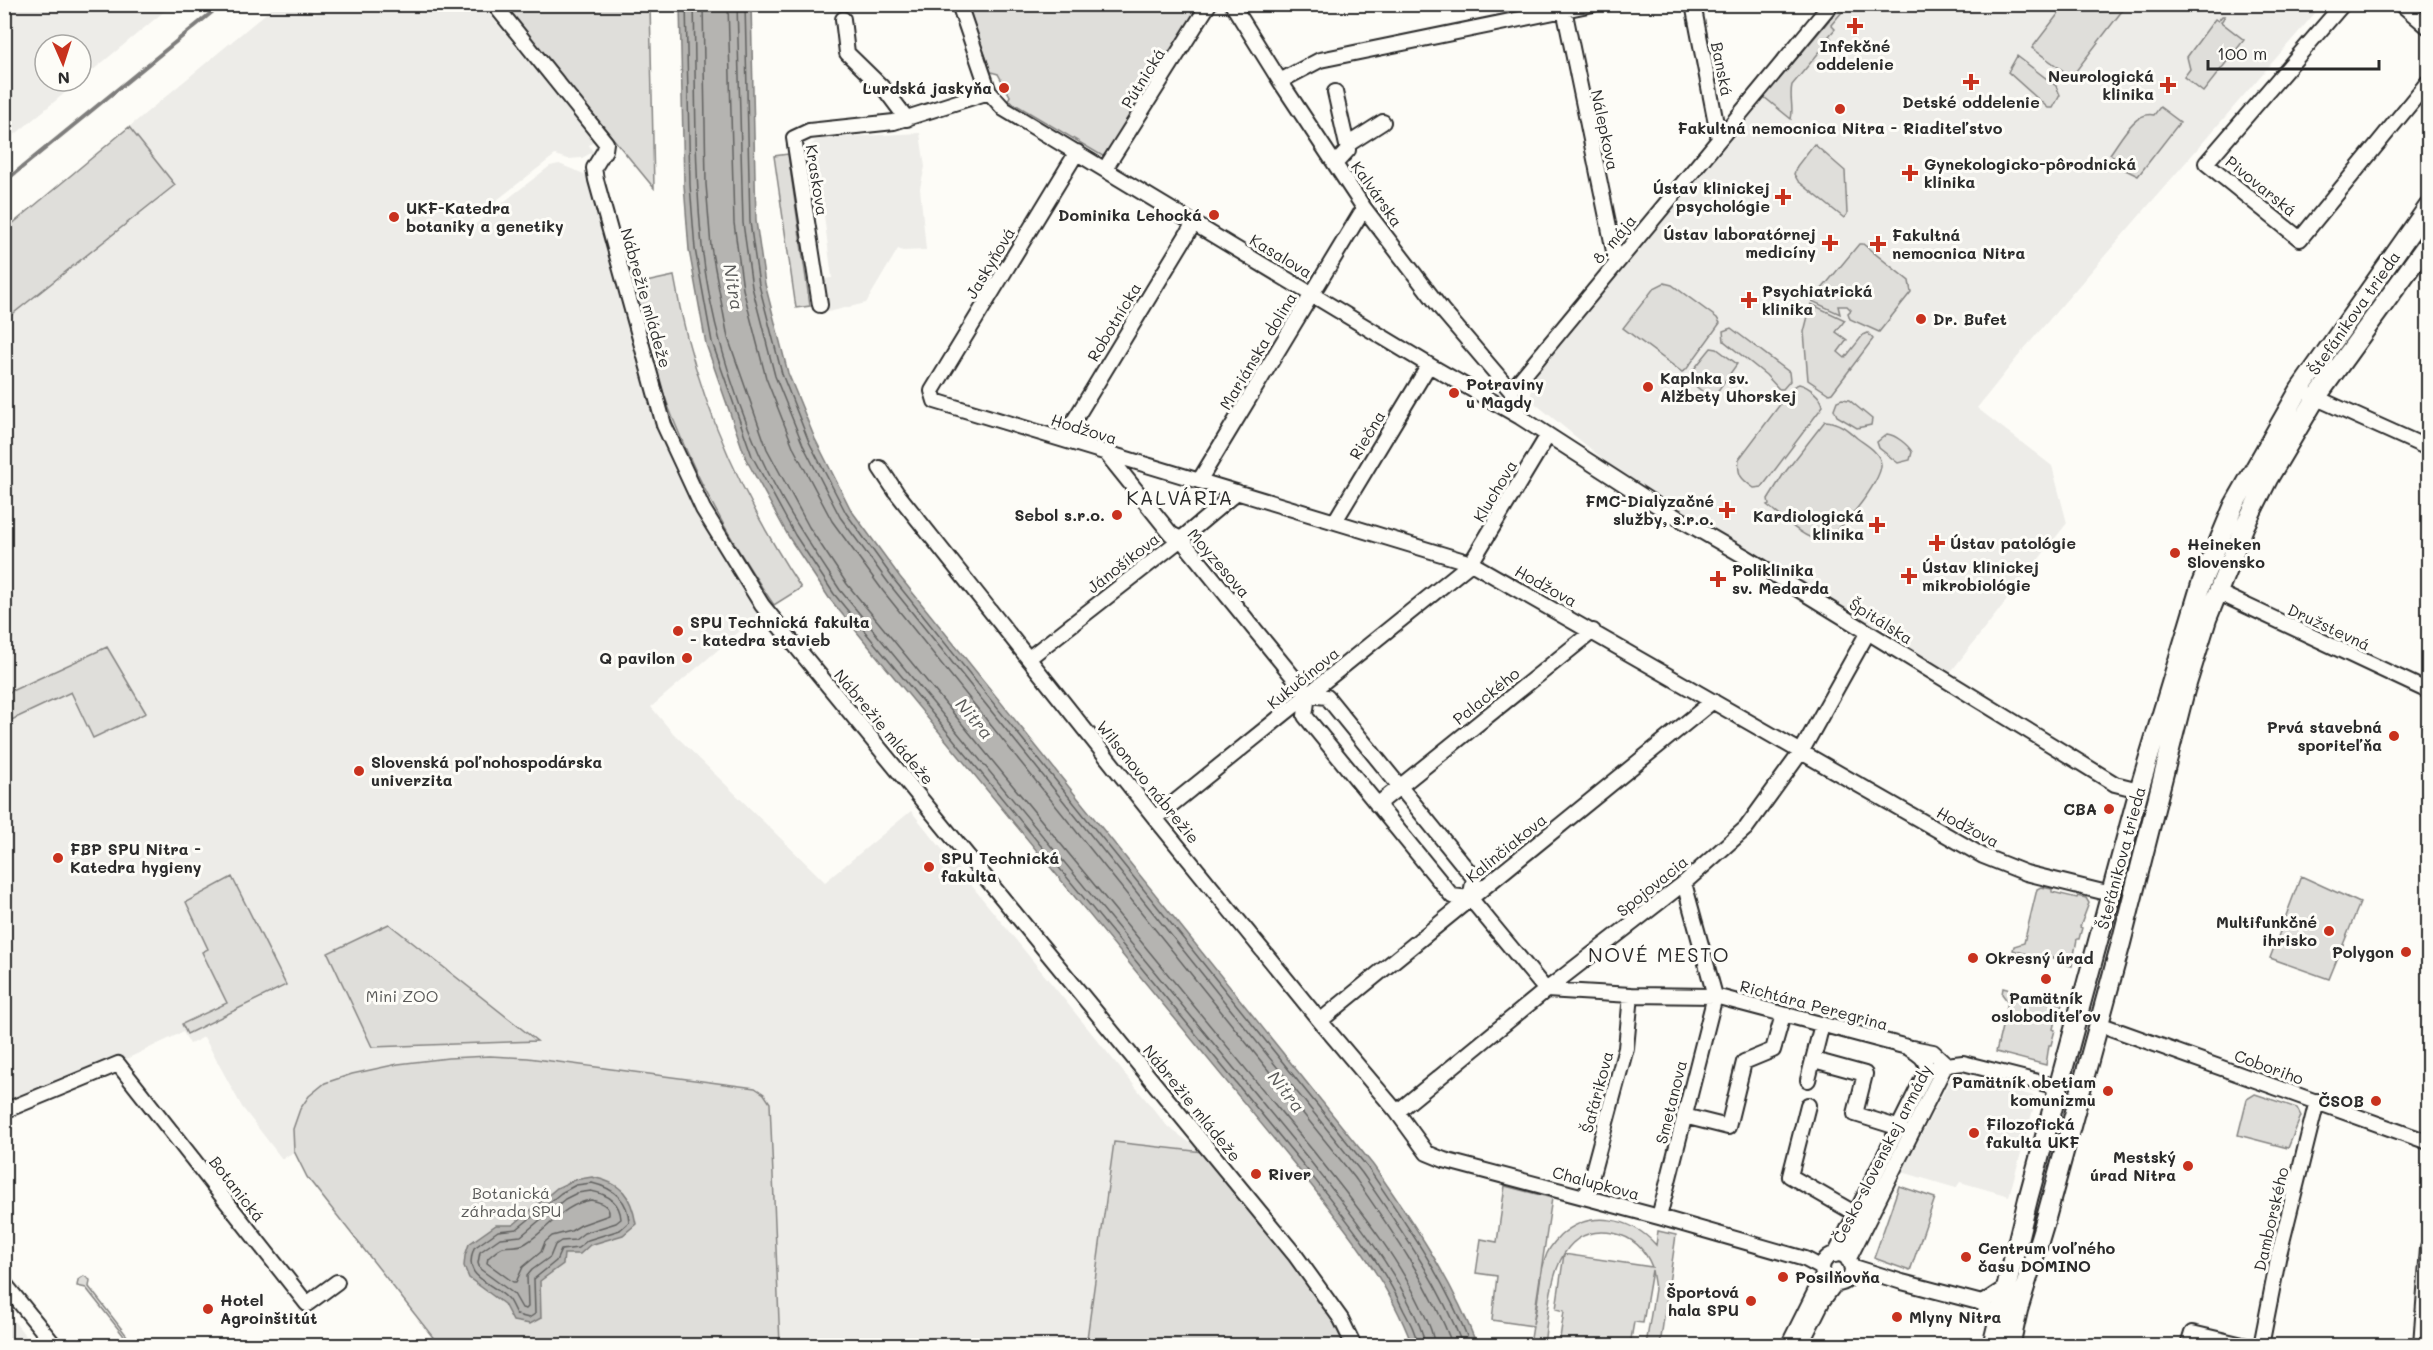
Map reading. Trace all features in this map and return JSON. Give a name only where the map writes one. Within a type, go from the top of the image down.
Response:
[{"type":"main road","name":"Štefánikova trieda","points":[[1992,1346],[1996,1323],[2058,1087],[2139,790],[2209,588],[2254,507],[2308,394],[2426,216]]},
{"type":"main road","name":"Štefánikova trieda","points":[[2308,394],[2428,243]]},
{"type":"main road","name":"Štefánikova trieda","points":[[2010,1346],[2018,1310],[2046,1218],[2099,1024],[2209,588]]},
{"type":"main road","points":[[2139,790],[2157,795]]},
{"type":"main road","points":[[2078,1017],[2099,1024]]},
{"type":"main road","points":[[2058,1087],[2079,1093]]},
{"type":"street","name":"Nábrežie mládeže","points":[[494,4],[606,143],[605,150],[594,168],[596,180],[664,425],[703,509],[762,605],[1296,1254],[1341,1319],[1354,1346]]},
{"type":"street","points":[[959,4],[989,92]]},
{"type":"street","name":"Pútnická","points":[[1106,169],[1209,4]]},
{"type":"street","name":"Kalvárska","points":[[1232,4],[1364,208],[1442,310],[1511,391]]},
{"type":"street","points":[[1280,81],[1320,60],[1564,7],[1593,4]]},
{"type":"street","name":"Banská","points":[[1693,4],[1719,139]]},
{"type":"street","name":"8. mája","points":[[1511,391],[1616,261],[1831,4]]},
{"type":"street","name":"Pivovarská","points":[[2343,4],[2206,163],[2300,239],[2428,82]]},
{"type":"street","points":[[2401,4],[2428,27]]},
{"type":"street","name":"Nálepkova","points":[[1564,7],[1616,261]]},
{"type":"street","points":[[843,19],[847,53],[886,91],[907,119]]},
{"type":"street","name":"Kasalova","points":[[989,92],[1004,109],[1548,435]]},
{"type":"street","name":"Kraskova","points":[[820,305],[794,138],[808,131],[907,119],[989,92]]},
{"type":"street","points":[[1335,92],[1348,150],[1335,164]]},
{"type":"street","points":[[1347,145],[1383,122]]},
{"type":"street","name":"Jaskyňová","points":[[932,391],[1077,152]]},
{"type":"street","name":"Mariánska dolina","points":[[1199,481],[1364,208]]},
{"type":"street","name":"Robotnícka","points":[[1063,439],[1194,223]]},
{"type":"street","name":"Riečna","points":[[1335,521],[1429,365]]},
{"type":"street","name":"Hodžova","points":[[932,391],[935,401],[1471,563],[1983,856],[2026,873],[2112,894]]},
{"type":"street","points":[[1511,391],[1520,417]]},
{"type":"street","name":"Štefánikova trieda","points":[[2308,394],[2428,448]]},
{"type":"street","name":"Kluchova","points":[[1471,563],[1548,435]]},
{"type":"street","name":"Špitálska","points":[[1548,435],[1661,508],[1729,547],[2115,784],[2139,790]]},
{"type":"street","name":"Moyzesova","points":[[1106,453],[1171,534],[1181,539],[1308,695],[1327,697],[1400,786],[1474,878],[1470,898]]},
{"type":"street","name":"Wilsonovo nábrežie","points":[[880,468],[896,492],[1155,818],[1396,1112]]},
{"type":"street","name":"Jánošíkova","points":[[1029,658],[1181,539],[1237,492]]},
{"type":"street","name":"Kukučínova","points":[[1155,818],[1471,563]]},
{"type":"street","name":"Družstevná","points":[[2209,588],[2428,691]]},
{"type":"street","name":"Palackého","points":[[1377,805],[1593,631]]},
{"type":"street","name":"Spojovacia","points":[[1396,1112],[1546,990],[1684,883],[1746,828],[1801,752],[1868,632]]},
{"type":"street","points":[[1308,695],[1305,716],[1452,896],[1470,898],[1546,990]]},
{"type":"street","name":"Kalinčiakova","points":[[1320,1021],[1713,701]]},
{"type":"street","points":[[1684,883],[1715,996]]},
{"type":"street","name":"Richtára Peregrina","points":[[1546,990],[1631,995],[1715,996],[1907,1047],[1919,1054],[1927,1063],[1927,1070]]},
{"type":"street","name":"Šafárikova","points":[[1586,1197],[1626,1048],[1631,995]]},
{"type":"street","name":"Smetanova","points":[[1659,1217],[1715,996]]},
{"type":"street","points":[[1684,1116],[1728,1127],[1744,1062],[1773,1050],[1783,1015]]},
{"type":"street","points":[[1808,1080],[1822,1024]]},
{"type":"street","name":"Coboriho","points":[[2099,1024],[2428,1142]]},
{"type":"street","points":[[1907,1047],[1922,1048],[1933,1053],[1946,1064]]},
{"type":"street","points":[[1814,1060],[1865,1074],[1856,1114],[1900,1128]]},
{"type":"street","points":[[1927,1070],[1946,1064],[1963,1063],[2058,1087]]},
{"type":"street","name":"Botanická","points":[[4,1111],[118,1064],[307,1304],[337,1282]]},
{"type":"street","name":"Česko-slovenskej armády","points":[[1788,1346],[1836,1268],[1946,1064]]},
{"type":"street","name":"Česko-slovenskej armády","points":[[1800,1346],[1823,1300],[1856,1214],[1927,1070]]},
{"type":"street","name":"Damborského","points":[[2261,1346],[2279,1254],[2317,1101]]},
{"type":"street","points":[[1808,1106],[1790,1176],[1856,1214]]},
{"type":"street","name":"Chalupkova","points":[[1396,1112],[1427,1153],[1447,1161],[1659,1217],[1805,1260],[1879,1275],[1982,1303]]},
{"type":"street","points":[[2421,1346],[2428,1248]]},
{"type":"street","points":[[4,1283],[56,1346]]},
{"type":"street","points":[[1996,1323],[1982,1303],[2005,1288]]},
{"type":"street","points":[[2188,1346],[2192,1333],[2247,1346]]},
{"type":"shaded area","points":[[5,5],[172,5],[93,70],[93,33],[33,33],[33,93],[65,93],[5,143]]},
{"type":"shaded area","name":"Slovenská poľnohospodárska univerzita","points":[[276,5],[306,5],[314,14],[324,5],[482,5],[594,142],[589,145],[593,152],[582,158],[568,159],[555,155],[466,224],[469,229],[550,166],[559,164],[589,176],[651,412],[675,472],[760,614],[651,707],[672,732],[825,882],[911,811],[1168,1127],[1203,1152],[1348,1345],[439,1345],[307,1177],[294,1152],[282,1159],[242,1107],[204,1037],[190,1044],[183,1032],[99,1072],[60,1078],[5,1102],[5,320],[175,185],[129,127]]},
{"type":"shaded area","name":"Fakultná nemocnica Nitra","points":[[1842,5],[2322,5],[2024,349],[1977,408],[2052,466],[2067,523],[1950,673],[1614,468],[1532,401],[1529,377]]},
{"type":"shaded area","points":[[920,133],[925,167],[920,188],[926,250],[903,251],[898,249],[866,303],[828,312],[823,279],[832,278],[817,161],[808,161],[810,146],[823,138]]},
{"type":"shaded area","name":"Filozofická fakulta UKF","points":[[1953,1074],[2034,1096],[2036,1099],[2009,1196],[1960,1182],[1956,1188],[1902,1172]]},
{"type":"shaded area","points":[[5,1310],[33,1345],[5,1345]]},
{"type":"green space","points":[[503,5],[650,5],[654,188]]},
{"type":"green space","points":[[967,5],[1116,5],[1123,7],[1122,12],[1155,5],[1205,5],[1106,158],[1008,100],[1010,96],[998,74],[991,72]]},
{"type":"green space","points":[[1842,5],[1848,5],[1831,25],[1835,29],[1829,36],[1831,38],[1792,85],[1791,119],[1764,97]]},
{"type":"green space","points":[[2065,5],[2117,5],[2122,11],[2076,71],[2071,73],[2065,72],[2032,48]]},
{"type":"green space","points":[[2225,16],[2221,22],[2244,40],[2203,92],[2184,77],[2190,69],[2187,57],[2215,19],[2218,21]]},
{"type":"green space","points":[[2017,56],[2056,86],[2060,95],[2053,108],[2048,108],[2008,72]]},
{"type":"green space","points":[[2160,107],[2180,122],[2138,176],[2113,164],[2113,156],[2110,154],[2129,128],[2141,117],[2154,115]]},
{"type":"green space","points":[[129,127],[175,185],[5,320],[5,230]]},
{"type":"green space","points":[[1814,144],[1845,171],[1847,214],[1844,218],[1798,181],[1794,174],[1797,166]]},
{"type":"green space","points":[[788,154],[810,306],[796,308],[774,156]]},
{"type":"green space","points":[[1859,244],[1863,244],[1909,281],[1911,292],[1879,332],[1850,319],[1848,313],[1851,310],[1847,306],[1838,306],[1840,314],[1812,301]]},
{"type":"green space","points":[[674,276],[693,359],[721,438],[757,515],[801,588],[774,605],[745,561],[707,493],[674,421],[656,370],[632,285]]},
{"type":"green space","points":[[1664,283],[1672,285],[1717,318],[1720,323],[1686,370],[1682,372],[1623,328],[1654,288]]},
{"type":"green space","points":[[1811,304],[1845,320],[1836,332],[1847,340],[1838,352],[1845,358],[1863,335],[1868,333],[1873,339],[1829,394],[1808,380],[1804,332]]},
{"type":"green space","points":[[1731,328],[1789,372],[1790,381],[1783,389],[1779,389],[1766,375],[1724,341],[1723,331]]},
{"type":"green space","points":[[1711,348],[1717,349],[1737,364],[1712,399],[1693,384],[1690,374]]},
{"type":"green space","points":[[1799,384],[1814,392],[1823,406],[1762,487],[1754,488],[1741,476],[1739,459],[1794,386]]},
{"type":"green space","points":[[1849,400],[1872,419],[1871,425],[1857,428],[1837,416],[1834,409],[1837,401]]},
{"type":"green space","points":[[1825,421],[1839,424],[1846,429],[1875,452],[1881,464],[1875,483],[1857,508],[1837,530],[1820,540],[1800,532],[1767,505],[1769,504],[1768,499],[1783,475]]},
{"type":"green space","points":[[1887,434],[1898,438],[1908,446],[1912,452],[1910,460],[1898,463],[1879,448],[1877,442]]},
{"type":"green space","points":[[107,647],[146,713],[93,738],[71,692],[5,723],[5,694]]},
{"type":"green space","points":[[2301,876],[2360,903],[2329,979],[2270,958]]},
{"type":"green space","points":[[232,877],[286,985],[187,1034],[182,1024],[227,1003],[202,952],[208,949],[186,902]]},
{"type":"green space","points":[[2041,887],[2052,889],[2052,892],[2086,898],[2089,903],[2080,927],[2082,928],[2079,939],[2077,939],[2072,966],[2061,963],[2061,960],[2045,956],[2044,959],[2013,950],[2014,946],[2024,943],[2037,889]]},
{"type":"green space","name":"Mini ZOO","points":[[389,924],[537,1041],[372,1047],[328,953]]},
{"type":"green space","points":[[2003,988],[2034,996],[2034,999],[2049,1003],[2051,1000],[2062,1004],[2059,1016],[2056,1016],[2053,1029],[2055,1030],[2051,1045],[2049,1045],[2046,1065],[1996,1052],[2008,1002],[2002,994]]},
{"type":"green space","name":"Botanická záhrada SPU","points":[[490,1056],[528,1058],[755,1088],[764,1094],[770,1103],[780,1345],[439,1345],[307,1177],[294,1151],[293,1129],[300,1109],[309,1096],[325,1083],[352,1074],[398,1064]]},
{"type":"green space","points":[[2255,1094],[2297,1108],[2301,1116],[2288,1148],[2238,1135],[2247,1099]]},
{"type":"green space","points":[[1114,1142],[1203,1152],[1282,1244],[1318,1293],[1348,1346],[1086,1346]]},
{"type":"green space","points":[[1505,1186],[1552,1198],[1533,1324],[1546,1256],[1558,1238],[1572,1227],[1584,1222],[1610,1220],[1635,1228],[1656,1245],[1658,1231],[1676,1235],[1660,1345],[1646,1345],[1655,1289],[1652,1270],[1643,1323],[1634,1322],[1630,1345],[1559,1345],[1564,1311],[1556,1309],[1564,1254],[1552,1289],[1544,1345],[1530,1345],[1533,1326],[1492,1320],[1497,1276],[1476,1273],[1481,1239],[1497,1242]],"holes":[[[1592,1233],[1613,1233],[1627,1237],[1637,1245],[1646,1255],[1652,1267],[1564,1254],[1576,1240]]]},
{"type":"green space","points":[[1899,1186],[1935,1198],[1910,1271],[1874,1258]]},
{"type":"green space","points":[[84,1276],[90,1280],[89,1287],[134,1345],[131,1345],[86,1288],[77,1286],[78,1280]]},
{"type":"water","name":"Nitra","points":[[680,5],[751,5],[756,221],[765,284],[788,373],[815,439],[851,510],[900,577],[1373,1165],[1444,1275],[1477,1345],[1412,1345],[1390,1297],[1362,1251],[1329,1208],[829,598],[790,539],[746,459],[706,344],[689,250],[684,185]]},
{"type":"water","points":[[592,1177],[611,1183],[623,1192],[631,1205],[636,1224],[623,1235],[590,1245],[580,1254],[564,1254],[563,1264],[540,1281],[541,1318],[530,1324],[513,1321],[504,1304],[469,1278],[464,1266],[469,1244],[496,1225],[513,1225],[557,1188],[574,1180]]},
{"type":"waterway","points":[[4,182],[222,4]]},
{"type":"place","name":"Infekčné oddelenie","points":[[1855,26]]},
{"type":"place","name":"Detské oddelenie","points":[[1971,82]]},
{"type":"place","name":"Neurologická klinika","points":[[2168,85]]},
{"type":"place","name":"Lurdská jaskyňa","points":[[1004,88]]},
{"type":"place","name":"Fakultná nemocnica Nitra - Riaditeľstvo","points":[[1840,109]]},
{"type":"place","name":"Gynekologicko-pôrodnická klinika","points":[[1910,173]]},
{"type":"place","name":"Ústav klinickej psychológie","points":[[1783,197]]},
{"type":"place","name":"Dominika Lehocká","points":[[1214,215]]},
{"type":"place","name":"UKF-Katedra botaniky a genetiky","points":[[394,217]]},
{"type":"place","name":"Ústav laboratórnej medicíny","points":[[1830,243]]},
{"type":"place","name":"Fakultná nemocnica Nitra","points":[[1878,244]]},
{"type":"place","name":"Psychiatrická klinika","points":[[1749,300]]},
{"type":"place","name":"Dr. Bufet","points":[[1921,319]]},
{"type":"place","name":"Kaplnka sv. Alžbety Uhorskej","points":[[1648,387]]},
{"type":"place","name":"Potraviny u Magdy","points":[[1454,393]]},
{"type":"place","name":"FMC-Dialyzačné služby, s.r.o.","points":[[1727,510]]},
{"type":"place","name":"Sebol s.r.o.","points":[[1117,515]]},
{"type":"place","name":"Kardiologická klinika","points":[[1877,525]]},
{"type":"place","name":"Ústav patológie","points":[[1937,543]]},
{"type":"place","name":"Heineken Slovensko","points":[[2175,553]]},
{"type":"place","name":"Ústav klinickej mikrobiológie","points":[[1909,576]]},
{"type":"place","name":"Poliklinika sv. Medarda","points":[[1718,579]]},
{"type":"place","name":"SPU Technická fakulta - katedra stavieb","points":[[678,631]]},
{"type":"place","name":"Q pavilon","points":[[687,658]]},
{"type":"place","name":"Prvá stavebná sporiteľňa","points":[[2394,736]]},
{"type":"place","name":"Slovenská poľnohospodárska univerzita","points":[[359,771]]},
{"type":"place","name":"CBA","points":[[2109,809]]},
{"type":"place","name":"FBP SPU Nitra - Katedra hygieny","points":[[58,858]]},
{"type":"place","name":"SPU Technická fakulta","points":[[929,867]]},
{"type":"place","name":"Multifunkčné ihrisko","points":[[2329,931]]},
{"type":"place","name":"Polygon","points":[[2406,952]]},
{"type":"place","name":"Okresný úrad","points":[[1973,958]]},
{"type":"place","name":"Pamätník osloboditeľov","points":[[2046,979]]},
{"type":"place","name":"Pamätník obetiam komunizmu","points":[[2108,1091]]},
{"type":"place","name":"ČSOB","points":[[2376,1101]]},
{"type":"place","name":"Filozofická fakulta UKF","points":[[1974,1133]]},
{"type":"place","name":"Mestský úrad Nitra","points":[[2188,1166]]},
{"type":"place","name":"River","points":[[1256,1174]]},
{"type":"place","name":"Centrum voľného času DOMINO","points":[[1966,1257]]},
{"type":"place","name":"Posilňovňa","points":[[1783,1277]]},
{"type":"place","name":"Športová hala SPU","points":[[1751,1301]]},
{"type":"place","name":"Hotel Agroinštitút","points":[[208,1309]]},
{"type":"place","name":"Mlyny Nitra","points":[[1897,1317]]},
{"type":"district","name":"KALVÁRIA","points":[[1180,498]]},
{"type":"district","name":"NOVÉ MESTO","points":[[1659,955]]}]
